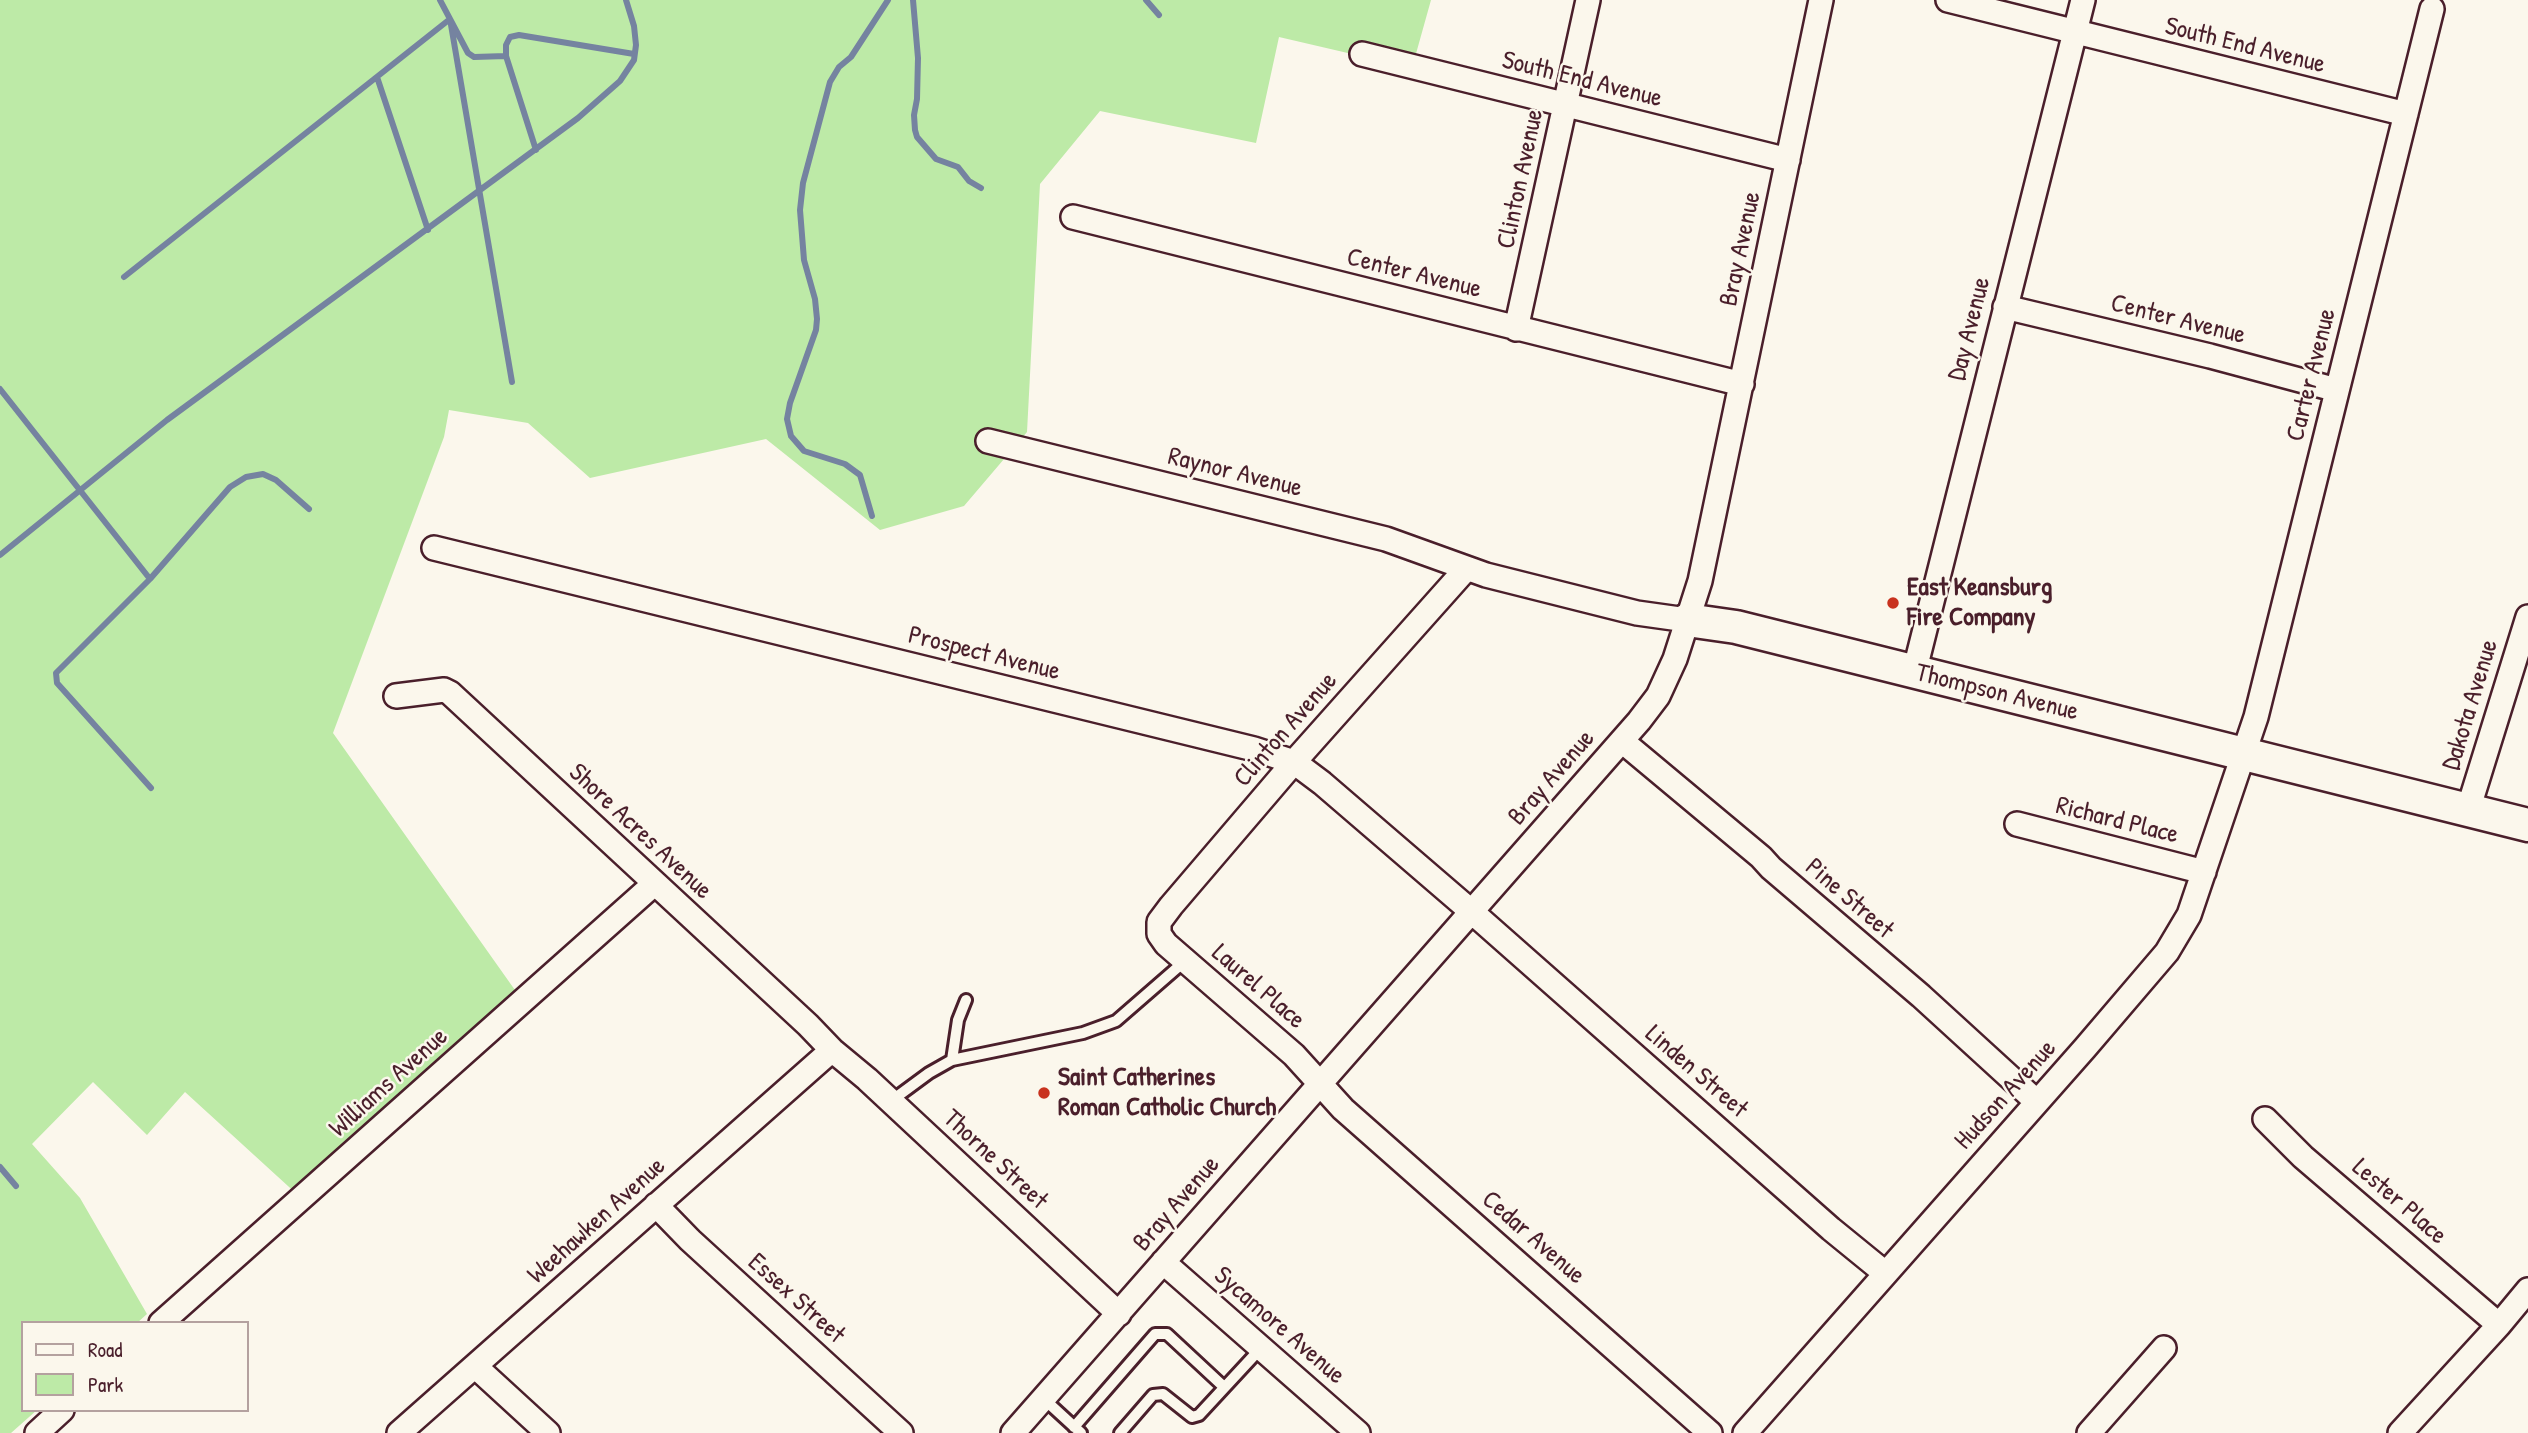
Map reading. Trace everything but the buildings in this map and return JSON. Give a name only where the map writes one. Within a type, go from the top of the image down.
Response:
[{"type":"street","name":"Clinton Avenue","points":[[1516,329],[1588,0]]},
{"type":"street","name":"Bray Avenue","points":[[1013,1433],[1622,741],[1651,705],[1668,678],[1700,581],[1821,0]]},
{"type":"street","name":"South End Avenue","points":[[1948,0],[2406,114]]},
{"type":"street","name":"Day Avenue","points":[[1914,673],[2083,0]]},
{"type":"street","name":"Carter Avenue","points":[[2243,753],[2256,716],[2432,9]]},
{"type":"street","name":"South End Avenue","points":[[1362,54],[1788,160]]},
{"type":"street","name":"Center Avenue","points":[[1073,217],[1742,384]]},
{"type":"street","name":"Center Avenue","points":[[2005,306],[2337,390]]},
{"type":"street","name":"Raynor Avenue","points":[[988,441],[1386,539],[1466,569]]},
{"type":"street","name":"Prospect Avenue","points":[[435,548],[1254,749],[1294,762],[1472,912]]},
{"type":"street","name":"Clinton Avenue","points":[[1159,933],[1159,922],[1171,906],[1294,762],[1466,569]]},
{"type":"street","name":"Thompson Avenue","points":[[1466,569],[1637,613],[1736,627],[2528,825]]},
{"type":"street","name":"Dakota Avenue","points":[[2469,810],[2528,617]]},
{"type":"street","name":"Shore Acres Avenue","points":[[396,696],[444,690],[450,693],[832,1050]]},
{"type":"street","name":"Pine Street","points":[[1622,741],[1761,857],[2037,1102]]},
{"type":"street","name":"Hudson Avenue","points":[[1745,1433],[2167,952],[2189,915],[2243,753]]},
{"type":"street","name":"Richard Place","points":[[2017,824],[2204,872]]},
{"type":"street","name":"Williams Avenue","points":[[163,1321],[654,884]]},
{"type":"street","name":"Linden Street","points":[[1472,912],[1831,1229],[1885,1273]]},
{"type":"street","name":"Laurel Place","points":[[1159,933],[1166,944],[1294,1055],[1320,1083]]},
{"type":"street","name":"Thorne Street","points":[[832,1050],[891,1101],[1119,1314]]},
{"type":"street","name":"Weehawken Avenue","points":[[399,1433],[477,1367],[832,1050]]},
{"type":"street","name":"Cedar Avenue","points":[[1320,1083],[1343,1109],[1710,1433]]},
{"type":"street","name":"Lester Place","points":[[2265,1119],[2303,1157],[2499,1325]]},
{"type":"street","name":"Essex Street","points":[[656,1205],[690,1240],[901,1433]]},
{"type":"street","name":"Sycamore Avenue","points":[[1163,1262],[1358,1433]]},
{"type":"street","points":[[2409,1430],[2528,1290]]},
{"type":"street","points":[[2090,1433],[2164,1348]]},
{"type":"street","points":[[477,1367],[548,1433]]},
{"type":"street","points":[[37,1433],[60,1412]]},
{"type":"lane","points":[[891,1101],[952,1060],[1083,1033],[1116,1021],[1185,961]]},
{"type":"lane","points":[[952,1060],[958,1020],[966,1000]]},
{"type":"lane","points":[[1044,1399],[1077,1430],[1155,1334],[1167,1334],[1224,1387]]},
{"type":"lane","points":[[1120,1433],[1153,1395],[1163,1394],[1192,1417],[1199,1415],[1261,1348]]},
{"type":"green space","points":[[0,0],[1431,0],[1412,68],[1279,37],[1256,143],[1100,111],[1040,184],[1027,432],[964,506],[880,530],[766,439],[590,478],[528,423],[449,410],[444,437],[333,733],[522,1000],[300,1197],[185,1092],[147,1135],[93,1082],[32,1144],[80,1198],[147,1314],[139,1321],[21,1321],[21,1412],[35,1412],[11,1433],[0,1433]]},
{"type":"waterway","points":[[440,0],[468,53],[474,57],[506,56]]},
{"type":"waterway","points":[[0,555],[167,420],[578,118],[620,81],[634,60],[636,45],[634,26],[626,0]]},
{"type":"waterway","points":[[872,516],[860,475],[845,464],[804,451],[791,436],[787,419],[790,403],[816,330],[817,319],[815,299],[804,260],[800,210],[803,183],[830,82],[839,67],[851,57],[888,0]]},
{"type":"waterway","points":[[913,0],[918,58],[914,115],[917,137],[936,159],[958,167],[969,181],[981,188]]},
{"type":"waterway","points":[[1146,0],[1159,15]]},
{"type":"waterway","points":[[124,277],[450,19],[512,382]]},
{"type":"waterway","points":[[536,150],[506,56],[506,45],[510,37],[519,35],[634,54]]},
{"type":"waterway","points":[[377,77],[428,230]]},
{"type":"waterway","points":[[0,389],[150,579]]},
{"type":"waterway","points":[[151,788],[57,683],[56,673],[150,579],[230,487],[246,477],[263,474],[276,480],[309,509]]},
{"type":"waterway","points":[[0,1167],[16,1186]]},
{"type":"place","name":"East Keansburg Fire Company","points":[[1893,603]]},
{"type":"place","name":"Saint Catherines Roman Catholic Church","points":[[1044,1093]]}]
